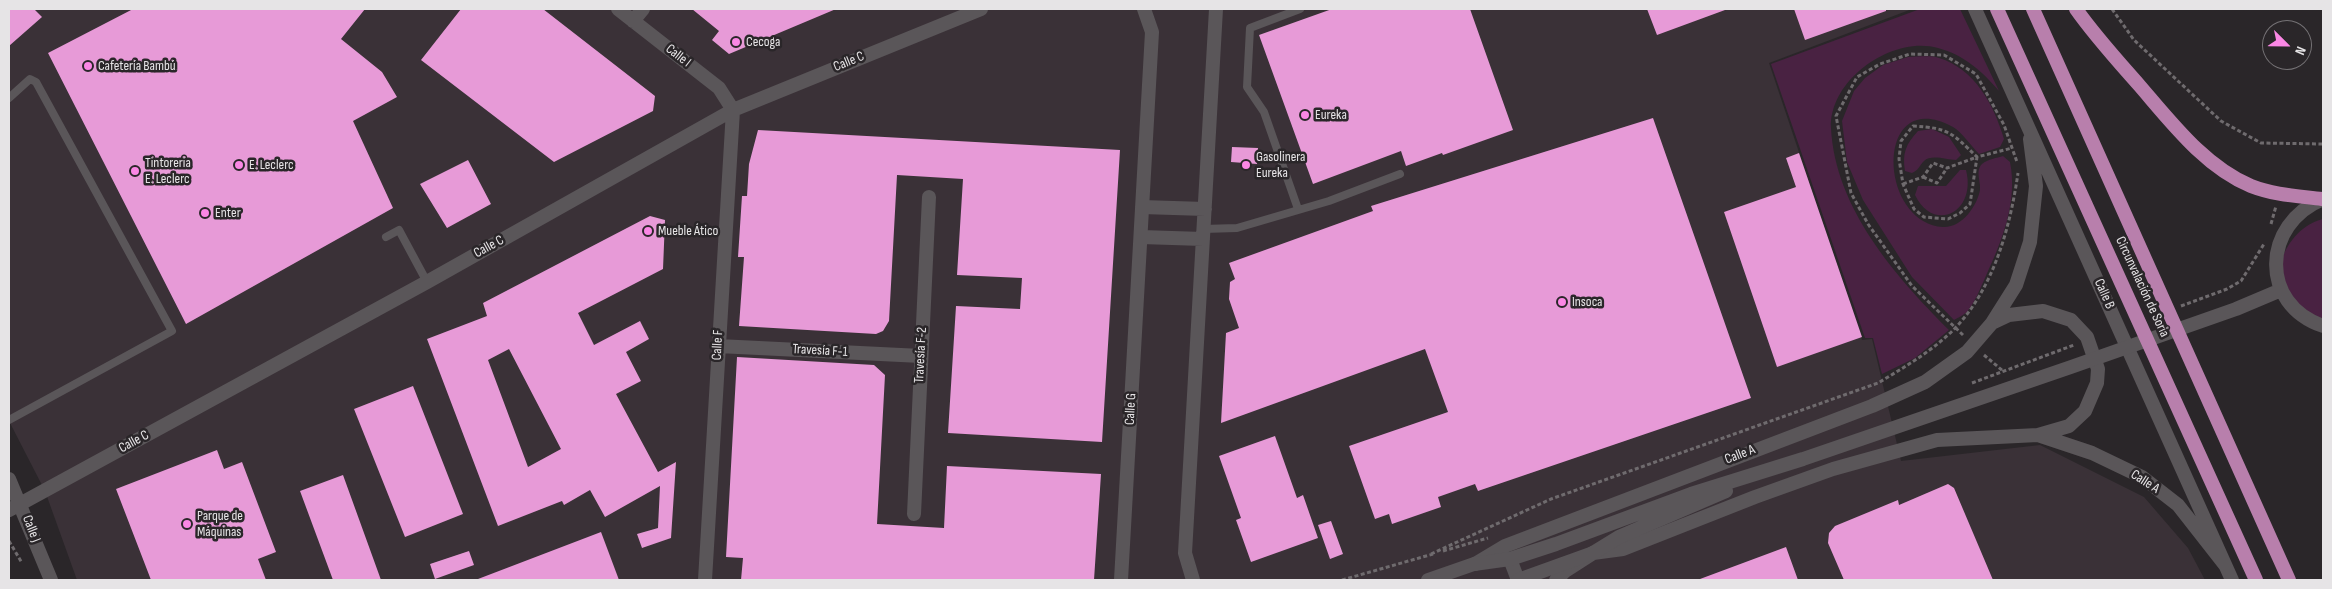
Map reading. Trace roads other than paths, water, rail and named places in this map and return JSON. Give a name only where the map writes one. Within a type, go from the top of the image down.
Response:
[{"type":"highway","name":"Circunvalación de Soria","points":[[1996,9],[2256,580]]},
{"type":"highway","name":"Circunvalación de Soria","points":[[2033,9],[2289,580]]},
{"type":"highway","points":[[2076,9],[2092,31],[2177,128],[2220,169],[2251,186],[2280,194],[2323,199]]},
{"type":"street","name":"Calle I","points":[[618,9],[719,88],[733,110]]},
{"type":"street","points":[[633,21],[643,9]]},
{"type":"street","name":"Calle C","points":[[15,507],[427,282],[733,110],[981,9]]},
{"type":"street","name":"Calle G","points":[[1121,580],[1152,32],[1144,9]]},
{"type":"street","points":[[1183,580],[1216,9]]},
{"type":"street","name":"Calle B","points":[[1975,9],[2232,580]]},
{"type":"street","name":"Calle F","points":[[705,580],[733,110]]},
{"type":"street","name":"Calle A","points":[[1474,564],[1505,546],[1872,406],[1926,382],[1967,352],[1992,323],[2016,285],[2030,242],[2036,186],[2027,123]]},
{"type":"street","name":"Travesía F-2","points":[[914,514],[929,197]]},
{"type":"street","points":[[2323,199],[2302,209],[2287,226],[2278,246],[2276,268],[2281,290],[2293,308],[2310,322],[2323,326]]},
{"type":"street","points":[[1142,207],[1204,209]]},
{"type":"street","points":[[1141,237],[1203,234]]},
{"type":"street","name":"Calle A","points":[[1428,580],[1474,564],[1510,558],[1691,494],[1803,459],[2236,309],[2281,290]]},
{"type":"street","name":"Calle A","points":[[1518,580],[1593,553],[1623,549],[1833,469],[1936,440],[2038,435],[2069,426],[2085,411],[2097,383],[2098,369],[2087,337],[2071,320],[2043,311],[2009,315],[1992,323]]},
{"type":"street","name":"Travesía F-1","points":[[718,346],[921,356]]},
{"type":"street","name":"Calle A","points":[[2038,435],[2092,453],[2142,477],[2178,505],[2225,565]]},
{"type":"street","name":"Calle A","points":[[1593,553],[1619,536],[1803,459]]},
{"type":"street","name":"Calle J","points":[[9,479],[15,507],[51,580]]},
{"type":"street","points":[[1185,553],[1193,580]]},
{"type":"street","points":[[1556,580],[1565,570],[1593,553]]},
{"type":"street","points":[[1510,558],[1518,580]]},
{"type":"lane","points":[[1298,209],[1264,112],[1247,87],[1250,28],[1300,9]]},
{"type":"lane","points":[[9,98],[30,80],[36,82],[172,331],[9,420]]},
{"type":"lane","points":[[1203,234],[1237,228],[1400,174]]},
{"type":"lane","points":[[386,237],[399,230],[427,282]]},
{"type":"place","name":"Cecoga","points":[[736,42]]},
{"type":"place","name":"Cafetería Bambú","points":[[88,66]]},
{"type":"place","name":"Eureka","points":[[1305,115]]},
{"type":"place","name":"E. Leclerc","points":[[239,165]]},
{"type":"place","name":"Gasolinera Eureka","points":[[1246,165]]},
{"type":"place","name":"Tintoreria E. Leclerc","points":[[135,171]]},
{"type":"place","name":"Enter","points":[[205,213]]},
{"type":"place","name":"Mueble Ático","points":[[648,231]]},
{"type":"place","name":"Insoca","points":[[1562,302]]},
{"type":"place","name":"Parque de Máquinas","points":[[187,524]]}]
